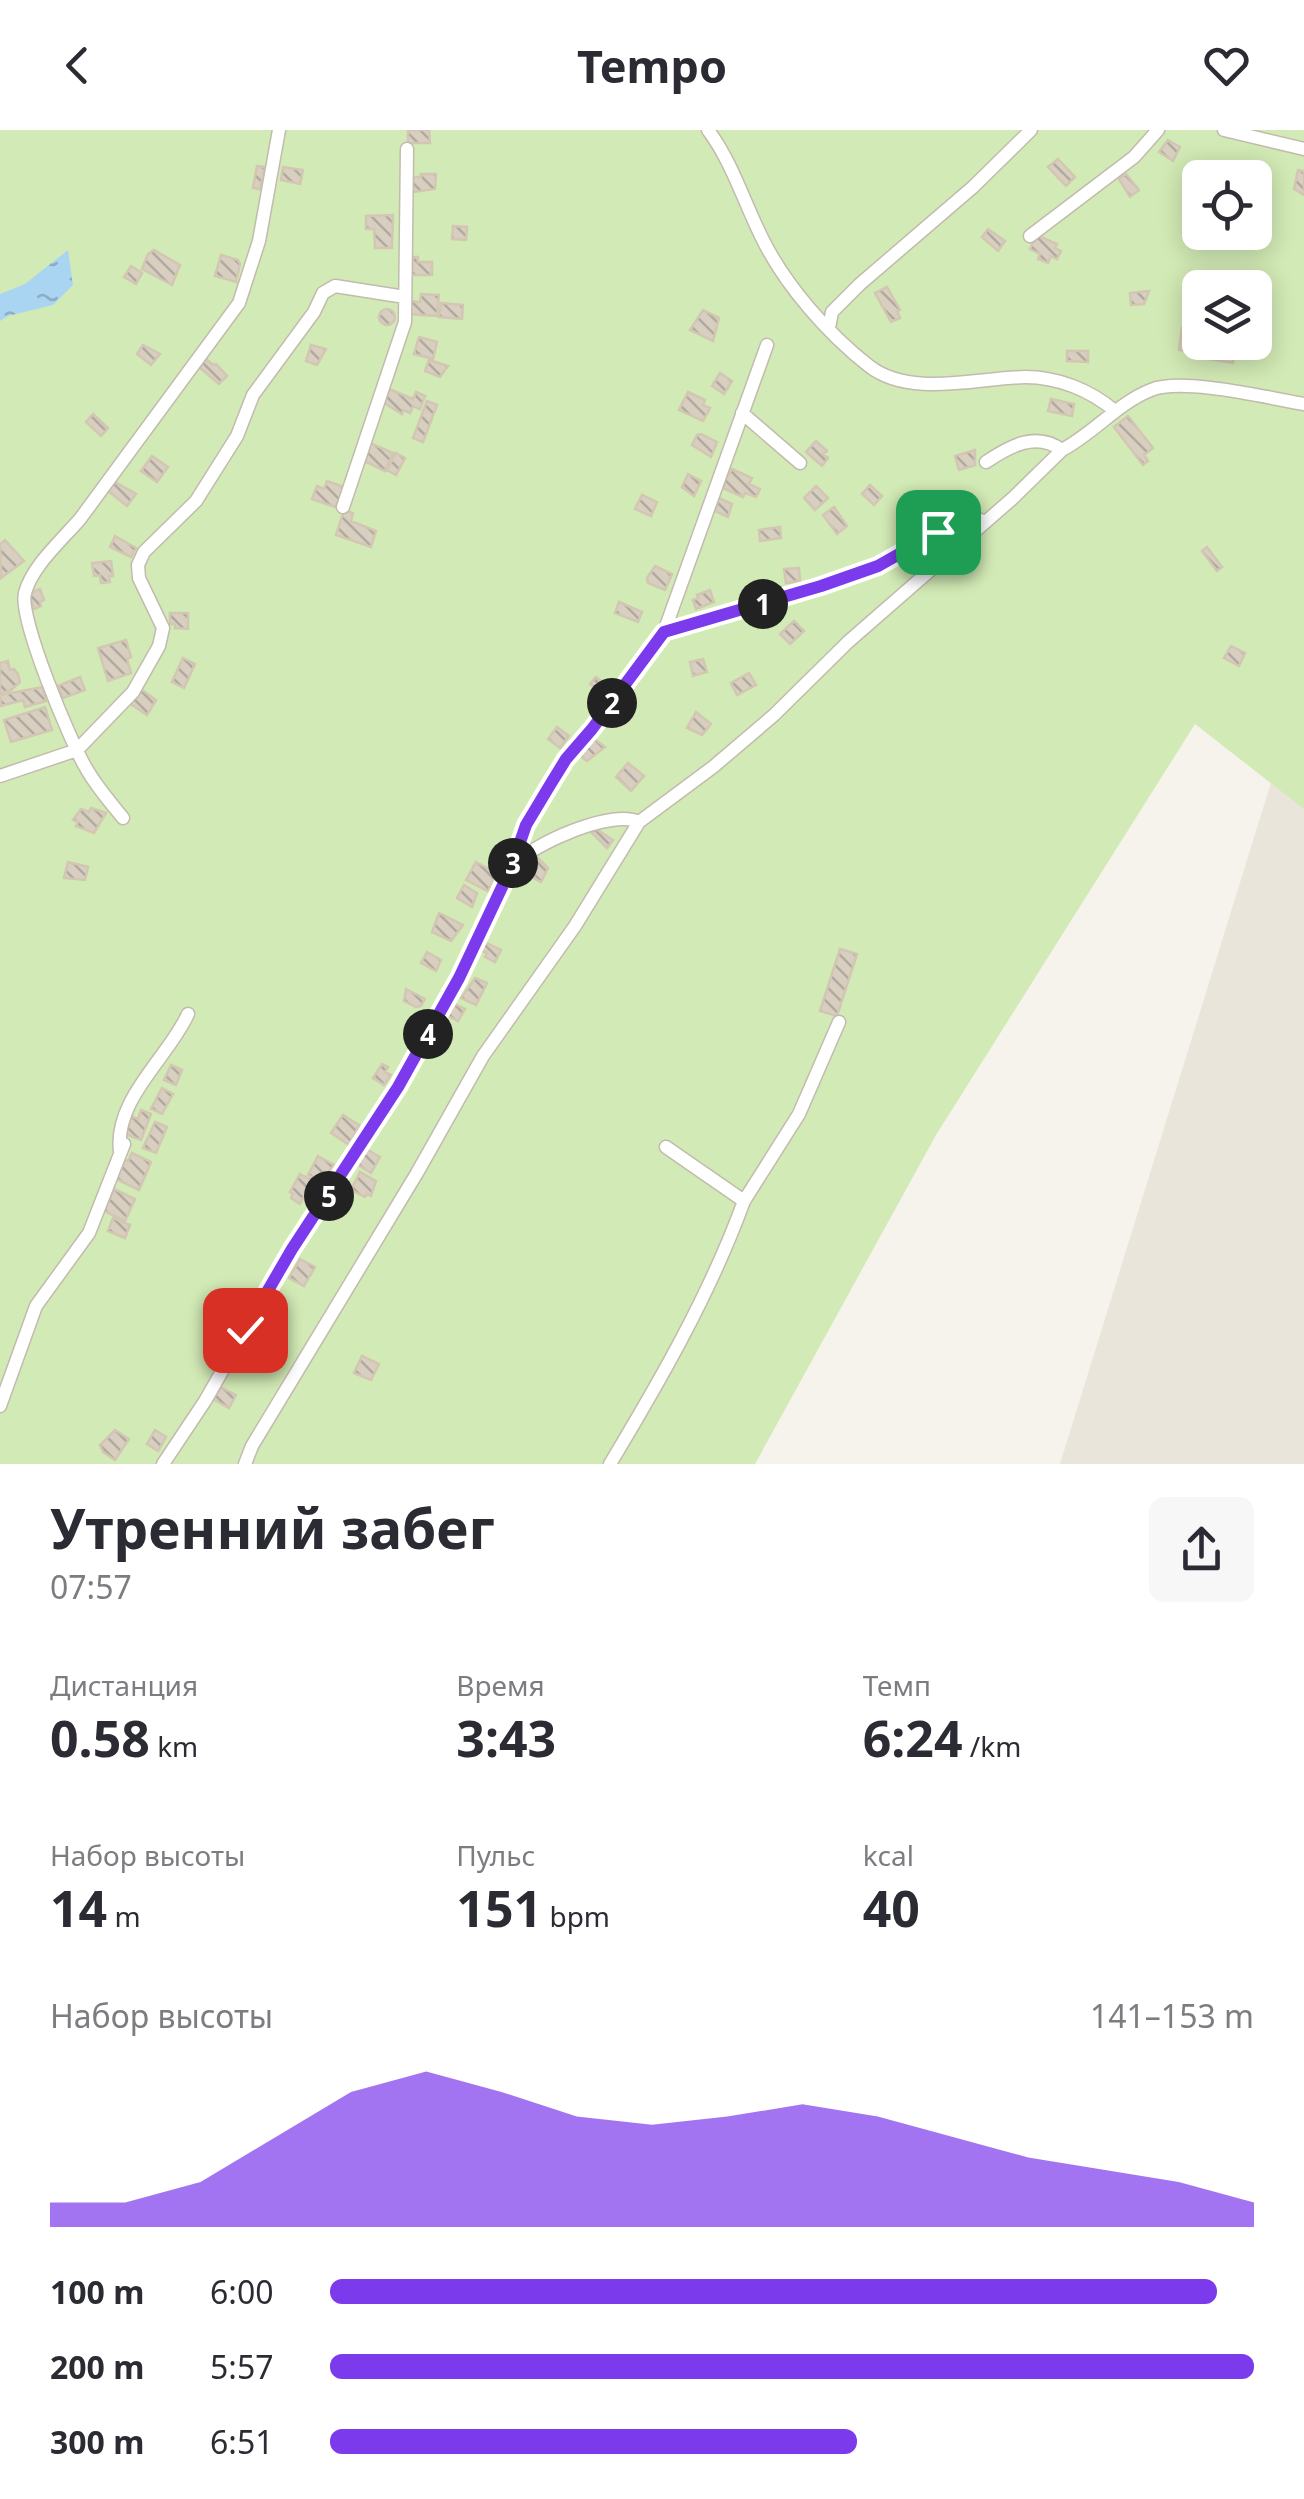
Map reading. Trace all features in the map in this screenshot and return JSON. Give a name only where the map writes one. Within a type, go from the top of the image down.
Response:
[{"type":"street","points":[[123,818],[103,794],[77,750],[33,639],[24,594],[52,551],[239,303],[259,241],[279,130]]},
{"type":"street","points":[[708,130],[721,147],[764,242],[798,292],[871,368],[894,379],[978,382],[1028,377],[1069,384],[1116,410]]},
{"type":"street","points":[[829,328],[832,312],[860,284],[973,188],[1031,130]]},
{"type":"street","points":[[1030,236],[1134,157],[1158,130]]},
{"type":"street","points":[[1224,130],[1304,149]]},
{"type":"street","points":[[343,507],[405,322],[407,149]]},
{"type":"street","points":[[0,776],[77,750],[133,692],[159,646],[163,628],[139,578],[138,565],[144,552],[196,501],[236,436],[253,395],[314,312],[323,293],[335,286],[405,297]]},
{"type":"street","points":[[163,1464],[205,1401],[292,1249],[398,1087],[459,978],[511,868],[526,825],[566,759],[664,632],[767,345]]},
{"type":"street","points":[[244,1464],[483,1056],[575,926],[640,822],[762,725],[848,642],[1013,498],[1062,450],[1086,437],[1116,410],[1154,388],[1202,388],[1304,404]]},
{"type":"street","points":[[742,413],[800,462]]},
{"type":"street","points":[[986,462],[1023,441],[1051,442],[1062,450]]},
{"type":"street","points":[[664,632],[878,566],[970,517],[984,521]]},
{"type":"street","points":[[511,868],[520,858],[585,826],[613,820],[640,822]]},
{"type":"street","points":[[0,1406],[36,1306],[89,1234],[122,1149],[118,1131],[127,1110],[178,1036],[188,1014]]},
{"type":"street","points":[[610,1464],[668,1366],[721,1262],[744,1201],[799,1114],[838,1022]]},
{"type":"street","points":[[666,1147],[744,1201]]},
{"type":"shaded area","points":[[1304,676],[1304,1464],[1060,1464]]},
{"type":"green space","points":[[0,130],[1304,130],[1304,809],[1195,724],[936,1135],[755,1464],[0,1464]]},
{"type":"water","points":[[68,250],[73,285],[53,305],[0,321],[0,294],[25,284]]},
{"type":"building","points":[[408,130],[429,130],[430,143],[408,143]]},
{"type":"building","points":[[1168,140],[1180,147],[1173,161],[1159,152]]},
{"type":"building","points":[[1058,159],[1075,177],[1066,186],[1048,167]]},
{"type":"building","points":[[257,166],[265,167],[260,189],[253,188]]},
{"type":"building","points":[[283,167],[303,170],[300,184],[281,180]]},
{"type":"building","points":[[1298,170],[1304,171],[1304,195],[1294,189]]},
{"type":"building","points":[[436,174],[435,189],[413,192],[413,177]]},
{"type":"building","points":[[1126,174],[1139,190],[1130,197],[1119,179]]},
{"type":"building","points":[[393,215],[392,248],[375,248],[374,229],[366,229],[366,216]]},
{"type":"building","points":[[453,226],[467,227],[466,240],[452,239]]},
{"type":"building","points":[[988,229],[1005,241],[998,251],[982,237]]},
{"type":"building","points":[[1036,235],[1057,244],[1055,248],[1061,251],[1057,259],[1051,256],[1048,263],[1038,259],[1040,254],[1030,249]]},
{"type":"building","points":[[154,250],[180,265],[172,285],[142,269]]},
{"type":"building","points":[[221,255],[238,260],[236,282],[215,276]]},
{"type":"building","points":[[413,257],[418,257],[418,262],[432,262],[432,275],[411,275]]},
{"type":"building","points":[[131,266],[142,273],[136,284],[124,277]]},
{"type":"building","points":[[887,287],[900,310],[900,318],[891,322],[875,293]]},
{"type":"building","points":[[1149,291],[1144,304],[1131,305],[1130,293]]},
{"type":"building","points":[[421,294],[439,295],[437,316],[408,314],[409,301],[420,302]]},
{"type":"building","points":[[441,303],[463,305],[462,319],[439,317]]},
{"type":"building","points":[[387,309],[395,317],[387,325],[379,317]]},
{"type":"building","points":[[703,310],[719,318],[713,341],[690,330]]},
{"type":"building","points":[[419,337],[437,342],[433,359],[414,354]]},
{"type":"building","points":[[143,345],[160,354],[151,365],[137,354]]},
{"type":"building","points":[[311,345],[326,349],[317,365],[306,361]]},
{"type":"building","points":[[1067,351],[1088,351],[1088,362],[1067,361]]},
{"type":"building","points":[[206,359],[227,376],[219,384],[199,367]]},
{"type":"building","points":[[429,360],[448,366],[440,377],[425,371]]},
{"type":"building","points":[[720,373],[732,381],[724,394],[712,386]]},
{"type":"building","points":[[389,389],[413,399],[416,392],[425,396],[420,409],[413,406],[410,413],[403,410],[402,414],[384,403]]},
{"type":"building","points":[[688,392],[705,400],[703,405],[710,408],[703,421],[679,410]]},
{"type":"building","points":[[1051,399],[1074,404],[1072,416],[1048,411]]},
{"type":"building","points":[[427,401],[437,405],[423,442],[413,438]]},
{"type":"building","points":[[93,414],[108,428],[101,436],[86,422]]},
{"type":"building","points":[[1128,416],[1153,448],[1144,455],[1148,461],[1143,465],[1114,427]]},
{"type":"building","points":[[701,434],[717,442],[711,457],[692,445]]},
{"type":"building","points":[[816,441],[827,451],[823,454],[828,458],[822,466],[806,452]]},
{"type":"building","points":[[370,443],[393,453],[385,471],[362,460]]},
{"type":"building","points":[[975,450],[975,465],[959,470],[955,456]]},
{"type":"building","points":[[396,453],[405,458],[396,475],[387,470]]},
{"type":"building","points":[[152,456],[168,467],[157,482],[141,471]]},
{"type":"building","points":[[732,469],[752,478],[749,484],[760,489],[756,497],[745,493],[743,497],[723,488]]},
{"type":"building","points":[[688,474],[701,481],[694,496],[682,487]]},
{"type":"building","points":[[327,481],[346,488],[335,507],[312,499],[317,486],[324,489]]},
{"type":"building","points":[[115,482],[136,494],[127,506],[108,491]]},
{"type":"building","points":[[870,485],[882,496],[874,505],[862,494]]},
{"type":"building","points":[[816,486],[828,498],[815,510],[804,498]]},
{"type":"building","points":[[642,495],[657,502],[651,516],[635,509]]},
{"type":"building","points":[[719,498],[732,504],[728,517],[715,511]]},
{"type":"building","points":[[834,507],[847,526],[837,534],[823,515]]},
{"type":"building","points":[[344,510],[353,513],[351,521],[376,531],[371,547],[336,535]]},
{"type":"building","points":[[780,527],[781,538],[760,541],[759,530]]},
{"type":"building","points":[[115,536],[136,548],[131,557],[110,547]]},
{"type":"building","points":[[5,540],[24,561],[1,578],[0,544]]},
{"type":"building","points":[[1207,547],[1222,567],[1217,571],[1202,551]]},
{"type":"building","points":[[111,561],[113,576],[109,576],[110,582],[101,583],[100,575],[94,576],[92,563]]},
{"type":"building","points":[[655,566],[672,574],[665,590],[648,583]]},
{"type":"building","points":[[799,568],[800,581],[786,583],[784,569]]},
{"type":"building","points":[[40,589],[44,600],[34,609],[29,593]]},
{"type":"building","points":[[710,590],[714,602],[696,609],[693,600]]},
{"type":"building","points":[[619,602],[642,612],[638,622],[615,613]]},
{"type":"building","points":[[170,613],[188,613],[188,629],[170,624]]},
{"type":"building","points":[[794,621],[804,631],[790,644],[780,634]]},
{"type":"building","points":[[126,640],[131,673],[108,681],[98,648]]},
{"type":"building","points":[[1231,646],[1245,653],[1239,666],[1224,658]]},
{"type":"building","points":[[183,658],[195,664],[184,688],[172,682]]},
{"type":"building","points":[[703,659],[707,672],[693,676],[690,662]]},
{"type":"building","points":[[8,661],[20,682],[0,694],[0,663]]},
{"type":"building","points":[[749,673],[756,685],[737,695],[731,683]]},
{"type":"building","points":[[80,677],[85,690],[63,698],[58,686]]},
{"type":"building","points":[[596,677],[616,693],[608,704],[594,693],[597,689],[590,684]]},
{"type":"building","points":[[43,687],[46,701],[25,707],[23,700],[1,706],[0,695]]},
{"type":"building","points":[[139,688],[156,700],[147,715],[129,703]]},
{"type":"building","points":[[624,701],[633,709],[622,722],[609,712]]},
{"type":"building","points":[[45,707],[52,730],[11,742],[4,720]]},
{"type":"building","points":[[696,712],[711,724],[702,735],[687,728]]},
{"type":"building","points":[[557,727],[569,736],[560,748],[548,739]]},
{"type":"building","points":[[593,738],[605,747],[587,761],[576,753],[586,740]]},
{"type":"building","points":[[628,763],[644,776],[631,791],[616,777]]},
{"type":"building","points":[[91,808],[106,813],[94,833],[76,826],[78,822],[73,820],[81,809],[89,812]]},
{"type":"building","points":[[596,829],[613,840],[607,848],[592,833]]},
{"type":"building","points":[[538,858],[548,868],[541,882],[526,874]]},
{"type":"building","points":[[68,862],[88,867],[85,880],[64,878]]},
{"type":"building","points":[[476,862],[498,874],[488,891],[466,880]]},
{"type":"building","points":[[464,885],[477,893],[472,907],[457,898]]},
{"type":"building","points":[[439,913],[463,925],[451,941],[432,932]]},
{"type":"building","points":[[483,941],[501,950],[495,962],[479,950]]},
{"type":"building","points":[[840,949],[857,954],[837,1016],[820,1011]]},
{"type":"building","points":[[427,952],[441,960],[436,971],[421,963]]},
{"type":"building","points":[[475,978],[487,983],[476,1005],[461,998]]},
{"type":"building","points":[[406,989],[425,999],[421,1006],[404,1001]]},
{"type":"building","points":[[455,1004],[465,1009],[458,1021],[448,1016]]},
{"type":"building","points":[[382,1064],[391,1075],[384,1085],[373,1078]]},
{"type":"building","points":[[171,1065],[182,1070],[176,1085],[164,1080]]},
{"type":"building","points":[[162,1088],[173,1094],[162,1114],[151,1109]]},
{"type":"building","points":[[141,1110],[151,1114],[141,1140],[122,1133],[128,1115],[138,1119]]},
{"type":"building","points":[[343,1115],[359,1125],[349,1145],[331,1133]]},
{"type":"building","points":[[155,1122],[167,1127],[156,1153],[143,1148]]},
{"type":"building","points":[[366,1149],[380,1157],[371,1173],[355,1163]]},
{"type":"building","points":[[132,1153],[151,1162],[139,1190],[116,1179]]},
{"type":"building","points":[[318,1156],[334,1165],[320,1182],[308,1175]]},
{"type":"building","points":[[360,1172],[376,1181],[371,1196],[351,1190]]},
{"type":"building","points":[[300,1174],[317,1183],[308,1201],[303,1198],[300,1204],[291,1198],[290,1192]]},
{"type":"building","points":[[114,1189],[135,1199],[125,1221],[104,1211]]},
{"type":"building","points":[[113,1218],[130,1225],[125,1238],[108,1231]]},
{"type":"building","points":[[300,1259],[315,1267],[304,1286],[289,1278]]},
{"type":"building","points":[[362,1356],[379,1364],[371,1380],[354,1373]]},
{"type":"building","points":[[220,1387],[236,1395],[229,1408],[213,1399]]},
{"type":"building","points":[[115,1430],[129,1439],[115,1460],[100,1445]]},
{"type":"building","points":[[155,1430],[166,1437],[158,1451],[147,1444]]},
{"type":"route","points":[[245,1330],[292,1249],[398,1087],[459,978],[511,868],[526,825],[550,785],[664,632],[878,566],[938,532]]}]
